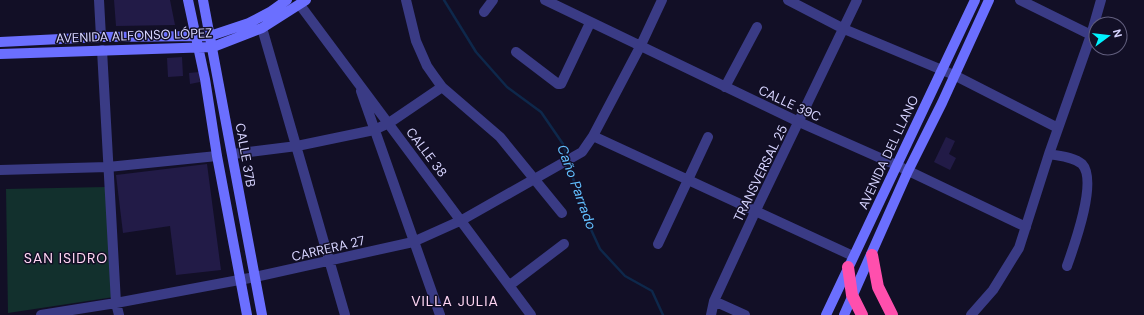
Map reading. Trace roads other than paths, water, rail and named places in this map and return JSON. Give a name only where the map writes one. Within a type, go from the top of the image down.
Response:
[{"type":"highway","points":[[872,255],[878,287],[892,315]]},
{"type":"highway","points":[[851,262],[852,295],[862,315]]},
{"type":"street","points":[[99,0],[101,37]]},
{"type":"street","points":[[188,0],[197,48],[205,79],[217,156],[247,315]]},
{"type":"street","name":"CALLE 37B","points":[[203,0],[262,315]]},
{"type":"street","name":"AVENIDA ALFONSO LÓPEZ","points":[[0,42],[101,37],[210,36],[249,23],[270,12],[287,0]]},
{"type":"street","points":[[406,0],[412,28],[421,53],[427,66],[442,87],[500,138],[562,213]]},
{"type":"street","points":[[484,12],[493,0]]},
{"type":"street","name":"CALLE 39C","points":[[546,0],[590,23],[641,45],[799,122],[896,165],[1026,227]]},
{"type":"street","name":"CARRERA 27","points":[[41,315],[116,303],[330,262],[414,242],[462,220],[550,172],[582,152],[593,136],[641,45],[662,0]]},
{"type":"street","points":[[788,0],[844,29],[954,75],[1058,128]]},
{"type":"street","name":"TRANSVERSAL 25","points":[[711,315],[714,301],[756,210],[857,0]]},
{"type":"street","name":"AVENIDA DEL LLANO","points":[[826,315],[975,0]]},
{"type":"street","name":"AVENIDA DEL LLANO","points":[[844,315],[852,295],[872,255],[908,171],[942,103],[989,0]]},
{"type":"street","points":[[1020,0],[1088,34]]},
{"type":"street","points":[[1096,16],[1101,0]]},
{"type":"street","name":"AVENIDA ALFONSO LÓPEZ","points":[[0,54],[213,47],[262,28],[303,2]]},
{"type":"street","name":"CALLE 38","points":[[303,2],[357,81],[462,220],[531,315]]},
{"type":"street","points":[[516,52],[558,84],[562,84],[590,23]]},
{"type":"street","points":[[725,86],[757,27]]},
{"type":"street","points":[[262,28],[345,315]]},
{"type":"street","points":[[971,315],[1010,265],[1019,248],[1049,154],[1088,43]]},
{"type":"street","points":[[102,50],[116,303],[119,315]]},
{"type":"street","points":[[357,81],[440,315]]},
{"type":"street","points":[[233,154],[297,146],[374,130],[389,123],[442,87]]},
{"type":"street","points":[[593,136],[756,210],[851,262]]},
{"type":"street","points":[[658,244],[708,137]]},
{"type":"street","points":[[1049,154],[1071,158],[1081,163],[1086,170],[1087,187],[1082,220],[1067,266]]},
{"type":"street","points":[[0,170],[108,167],[217,156]]},
{"type":"street","points":[[510,285],[564,244]]},
{"type":"street","points":[[714,301],[745,315]]},
{"type":"waterway","name":"Caño Parrado","points":[[444,0],[476,52],[507,87],[541,112],[563,144],[567,158]]},
{"type":"waterway","name":"Caño Parrado","points":[[568,163],[588,223],[600,249],[625,276],[652,291],[663,315]]},
{"type":"district","name":"SAN ISIDRO","points":[[66,258]]},
{"type":"district","name":"VILLA JULIA","points":[[455,301]]}]
